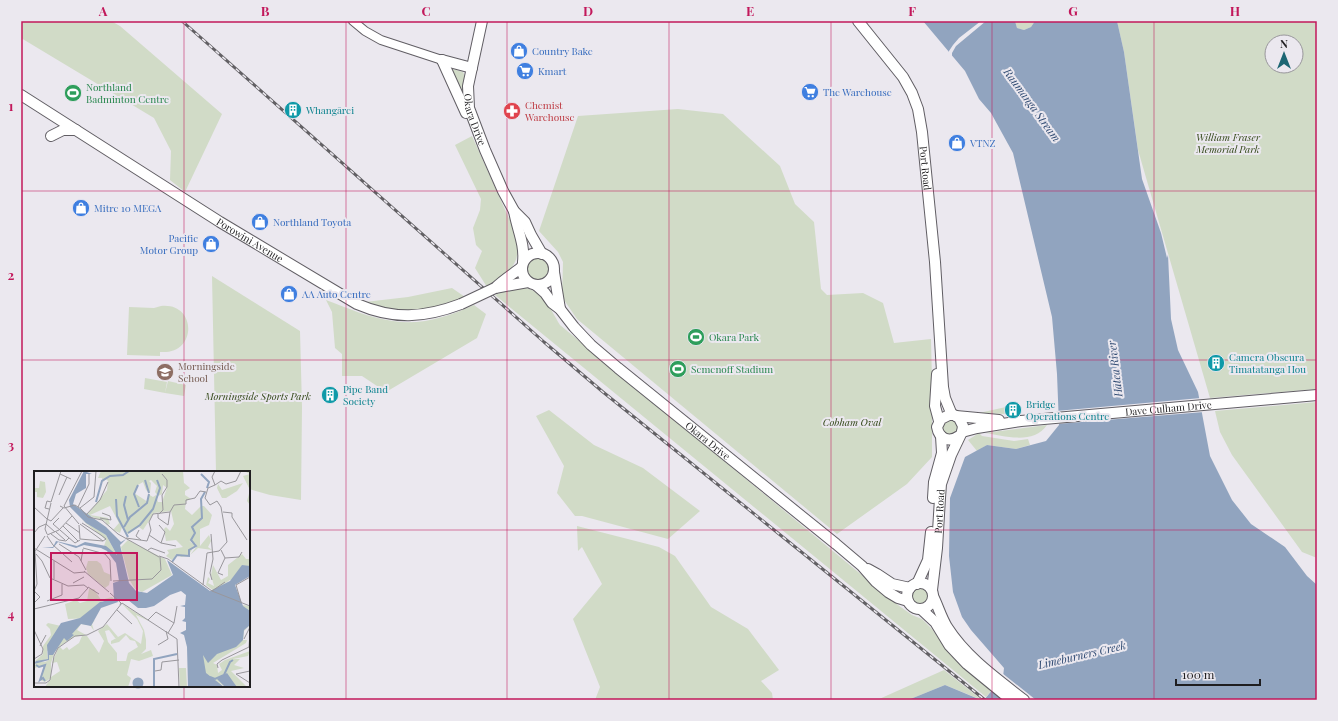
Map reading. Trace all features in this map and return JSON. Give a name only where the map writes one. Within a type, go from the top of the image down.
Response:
[{"type":"main road","name":"Okara Drive","points":[[482,21],[468,86],[468,101],[473,122],[503,191],[514,211],[525,222],[542,254]]},
{"type":"main road","name":"Port Road","points":[[858,21],[903,77],[912,92],[918,109],[922,132],[936,262],[943,387],[945,398],[954,416]]},
{"type":"main road","points":[[442,60],[472,68]]},
{"type":"main road","points":[[442,60],[470,121],[473,122]]},
{"type":"main road","name":"Porowini Avenue","points":[[21,95],[220,222],[357,304],[375,311],[407,316],[434,313],[461,304],[495,288],[512,275],[522,264]]},
{"type":"main road","points":[[51,136],[63,130],[76,130]]},
{"type":"main road","name":"Okara Drive","points":[[514,211],[523,242],[522,264]]},
{"type":"main road","points":[[532,254],[542,254],[548,257],[552,263],[554,272],[552,277],[546,283],[532,284],[524,277],[522,264],[532,254]]},
{"type":"main road","name":"Okara Drive","points":[[554,272],[560,309]]},
{"type":"main road","name":"Okara Drive","points":[[532,284],[545,293],[552,303],[560,309],[591,345],[618,368],[755,477],[862,566],[876,582],[888,592],[898,598],[908,601]]},
{"type":"main road","name":"Porowini Avenue","points":[[495,288],[532,284]]},
{"type":"main road","name":"Port Road","points":[[939,334],[935,405],[936,416],[939,421]]},
{"type":"main road","name":"Dave Culham Drive","points":[[960,434],[977,428],[1021,421],[1317,395]]},
{"type":"main road","points":[[954,416],[962,423],[960,434],[952,440],[944,438],[941,436],[937,427],[939,421],[943,417],[954,416]]},
{"type":"main road","name":"Dave Culham Drive","points":[[954,416],[1021,421]]},
{"type":"main road","name":"Port Road","points":[[932,593],[938,548],[941,484],[960,434]]},
{"type":"main road","name":"Port Road","points":[[914,586],[926,567],[930,550],[934,482],[942,453],[941,436]]},
{"type":"main road","name":"Okara Drive","points":[[862,566],[892,584],[914,586]]},
{"type":"main road","points":[[1011,700],[982,671],[972,657],[956,640],[946,625],[932,593],[926,584],[914,586],[907,594],[908,601],[912,606],[921,609],[935,622],[949,644],[967,664],[982,671],[1024,700]]},
{"type":"main road","points":[[921,609],[930,605],[932,593]]},
{"type":"street","points":[[353,21],[365,31],[381,40],[442,60]]},
{"type":"green space","points":[[21,21],[111,21],[120,26],[222,114],[185,192],[170,180],[171,151],[154,118],[21,38]]},
{"type":"green space","points":[[1015,21],[1035,21],[1031,27],[1024,30],[1017,28]]},
{"type":"green space","name":"William Fraser Memorial Park","points":[[1117,21],[1317,21],[1317,389],[1210,398],[1138,150],[1124,52]]},
{"type":"green space","points":[[449,68],[463,72],[465,86],[463,101]]},
{"type":"green space","name":"Cobham Oval","points":[[678,109],[723,114],[780,166],[795,204],[814,222],[821,289],[827,295],[863,293],[883,303],[894,343],[931,339],[932,457],[907,484],[837,534],[577,319],[562,297],[563,262],[558,252],[539,231],[578,116]]},
{"type":"green space","points":[[472,136],[516,234],[517,241],[515,263],[508,272],[487,287],[475,268],[482,251],[476,245],[473,228],[480,210],[481,199],[455,145]]},
{"type":"green space","points":[[538,258],[546,262],[550,270],[546,278],[538,282],[530,278],[526,270],[530,262]]},
{"type":"green space","name":"Morningside Sports Park","points":[[212,276],[300,331],[302,407],[301,500],[270,495],[250,489],[250,471],[216,471]]},
{"type":"green space","points":[[522,287],[536,292],[541,296],[549,306],[560,325],[898,605],[912,615],[922,619],[932,629],[943,645],[992,690],[986,697],[495,295],[509,289]]},
{"type":"green space","points":[[452,288],[465,297],[428,312],[392,313],[365,302],[408,297]]},
{"type":"green space","points":[[326,300],[384,320],[403,322],[435,319],[474,305],[486,314],[477,338],[386,392],[362,376],[342,376],[342,354],[335,348],[332,312]]},
{"type":"green space","points":[[161,306],[173,307],[181,312],[187,320],[187,338],[181,346],[172,351],[160,352],[160,356],[127,355],[129,307],[154,308]]},
{"type":"green space","points":[[145,378],[167,382],[165,393],[144,389]]},
{"type":"green space","points":[[168,381],[186,385],[184,396],[165,393]]},
{"type":"green space","points":[[1317,402],[1317,558],[1302,552],[1232,455],[1220,432],[1215,411]]},
{"type":"green space","points":[[1006,407],[1007,414],[979,413]]},
{"type":"green space","points":[[549,410],[594,445],[643,468],[700,511],[668,539],[582,516],[575,516],[557,493],[564,466],[536,416]]},
{"type":"green space","points":[[950,419],[957,424],[958,427],[953,434],[950,435],[943,430],[942,427],[947,420]]},
{"type":"green space","points":[[1047,425],[1041,431],[1027,437],[1018,438],[985,433]]},
{"type":"green space","points":[[979,433],[982,436],[1014,441],[1028,439],[1030,445],[1016,449],[987,445],[977,451],[968,440]]},
{"type":"green space","points":[[577,526],[659,547],[675,556],[711,607],[748,629],[779,670],[761,681],[772,693],[773,700],[595,700],[600,687],[573,619],[602,584],[582,547],[578,551]]},
{"type":"green space","points":[[920,587],[926,590],[929,596],[926,602],[920,605],[914,602],[911,596],[914,590]]},
{"type":"green space","points":[[944,670],[982,700],[945,685],[908,700],[877,700]]},
{"type":"water","points":[[923,21],[1015,21],[1017,28],[1024,30],[1031,27],[1035,21],[1117,21],[1124,52],[1142,179],[1161,233],[1167,258],[1168,255],[1171,319],[1178,350],[1198,392],[1210,456],[1232,500],[1251,524],[1285,547],[1307,576],[1317,585],[1317,700],[984,700],[1003,677],[1004,668],[971,630],[962,617],[953,592],[949,556],[950,498],[965,457],[987,445],[1016,449],[1046,441],[1059,425],[1057,374],[1052,317],[1013,153],[991,113],[979,99],[965,71]]},
{"type":"water","points":[[945,685],[981,700],[908,700]]},
{"type":"pier","points":[[981,21],[986,21],[956,46],[952,53],[952,59],[949,56],[949,51],[953,45],[959,38]]},
{"type":"pier","points":[[1201,398],[1204,412],[1057,424],[1056,411]]},
{"type":"pier","points":[[1002,673],[1036,700],[1005,700],[991,689],[1002,676]]},
{"type":"railway","points":[[182,21],[544,342],[603,392],[985,700]]},
{"type":"place","name":"Country Bake","points":[[519,51]]},
{"type":"place","name":"Kmart","points":[[525,71]]},
{"type":"place","name":"The Warehouse","points":[[810,92]]},
{"type":"place","name":"Northland Badminton Centre","points":[[73,93]]},
{"type":"place","name":"Whangārei","points":[[293,110]]},
{"type":"place","name":"Chemist Warehouse","points":[[512,111]]},
{"type":"place","name":"VTNZ","points":[[957,143]]},
{"type":"place","name":"Mitre 10 MEGA","points":[[81,208]]},
{"type":"place","name":"Northland Toyota","points":[[260,222]]},
{"type":"place","name":"Pacific Motor Group","points":[[211,244]]},
{"type":"place","name":"AA Auto Centre","points":[[289,294]]},
{"type":"place","name":"Okara Park","points":[[696,337]]},
{"type":"place","name":"Camera Obscura Timatatanga Hou","points":[[1216,363]]},
{"type":"place","name":"Semenoff Stadium","points":[[678,369]]},
{"type":"place","name":"Morningside School","points":[[165,372]]},
{"type":"place","name":"Pipe Band Society","points":[[330,395]]},
{"type":"place","name":"Bridge Operations Centre","points":[[1013,410]]},
{"type":"water label","name":"Raumanga Stream","points":[[1032,105]]},
{"type":"water label","name":"Hātea River","points":[[1115,369]]},
{"type":"water label","name":"Limeburners Creek","points":[[1082,655]]}]
